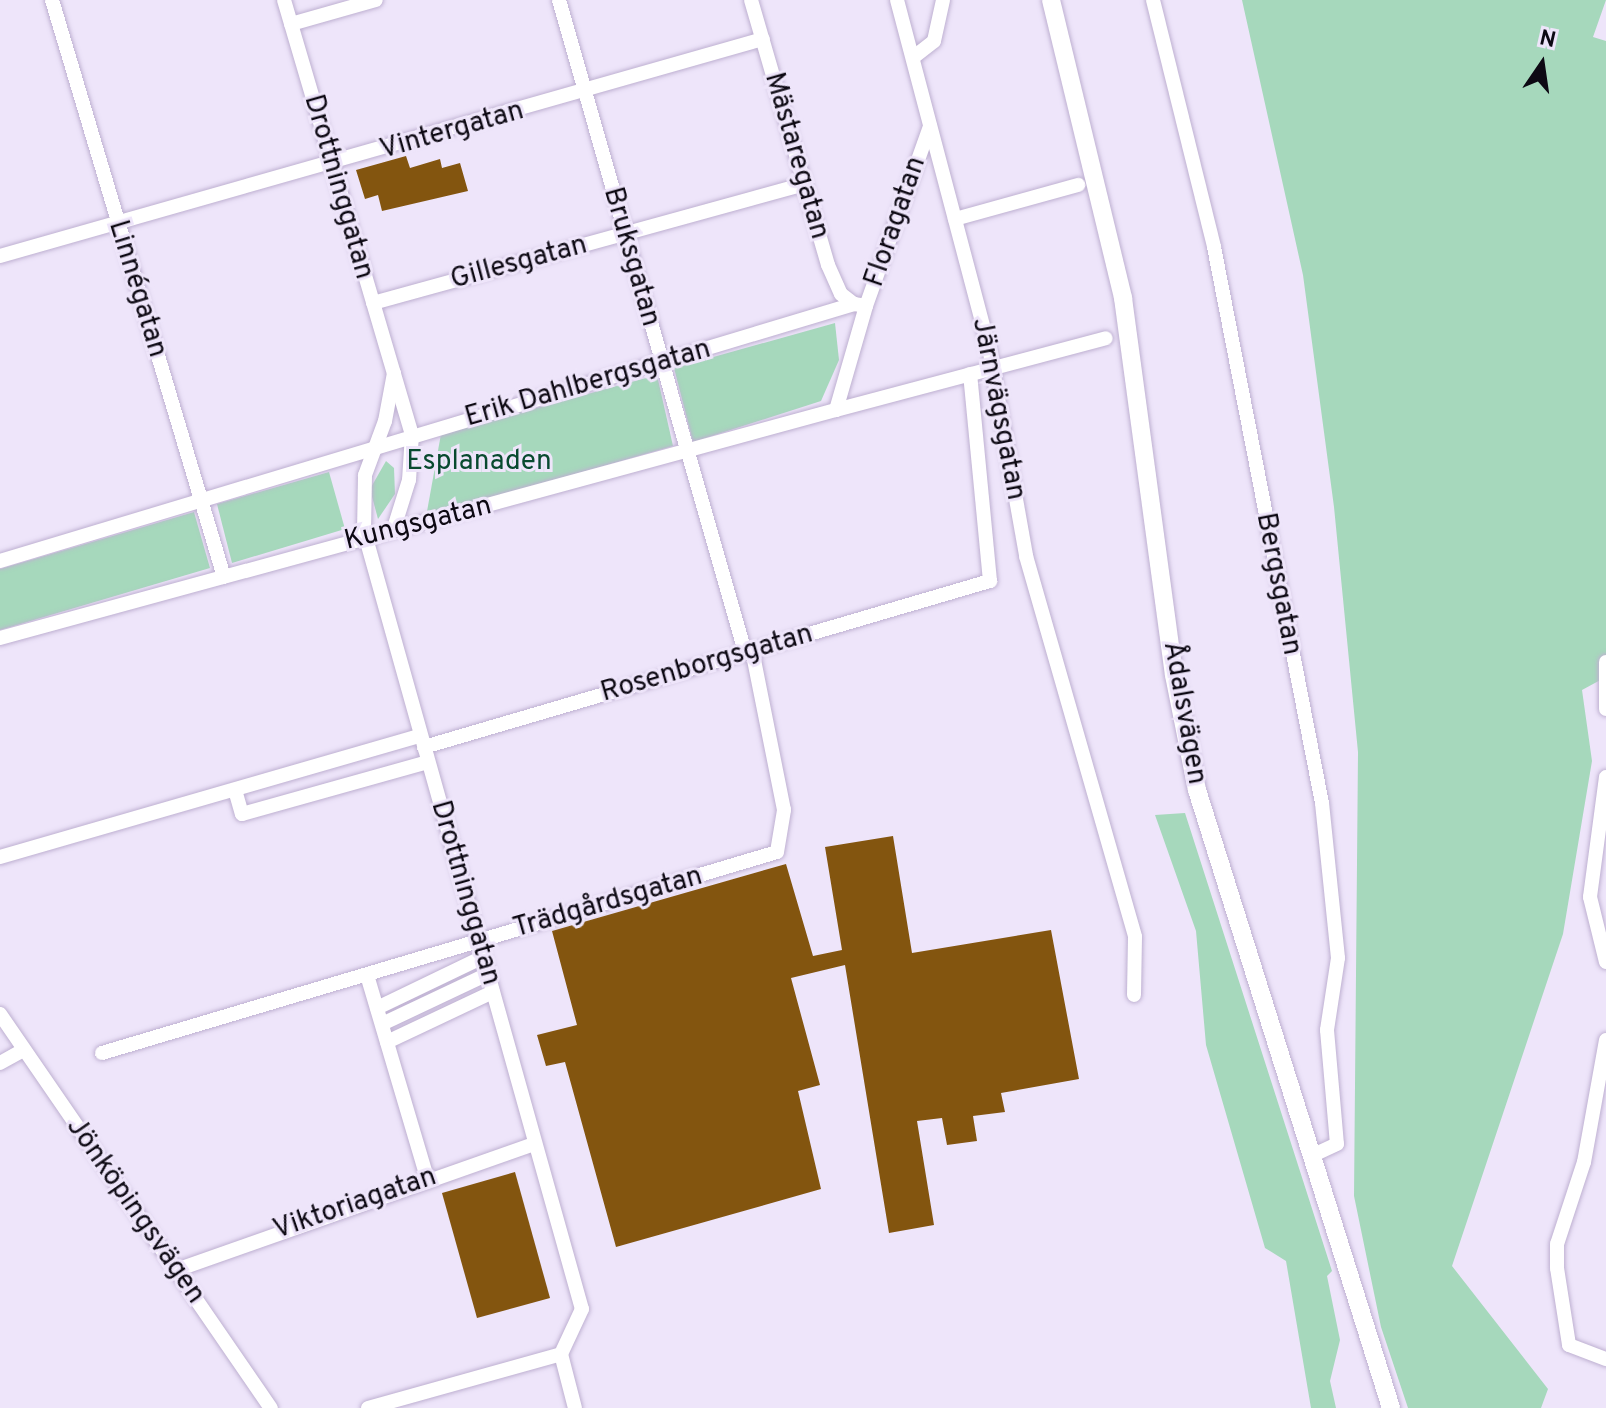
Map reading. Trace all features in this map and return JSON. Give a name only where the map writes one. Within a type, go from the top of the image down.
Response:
[{"type":"main road","name":"Ådalsvägen","points":[[1051,0],[1123,298],[1174,675],[1197,790],[1391,1408]]},
{"type":"street","name":"Linnégatan","points":[[52,0],[116,224],[224,577]]},
{"type":"street","name":"Drottninggatan","points":[[284,0],[412,434],[410,457],[390,533]]},
{"type":"street","points":[[291,24],[376,0]]},
{"type":"street","name":"Bruksgatan","points":[[559,0],[662,364],[749,651]]},
{"type":"street","name":"Mästaregatan","points":[[751,0],[828,265],[841,294],[860,305]]},
{"type":"street","name":"Järnvägsgatan","points":[[897,0],[915,56],[991,369],[1026,556],[1135,937],[1134,995]]},
{"type":"street","points":[[915,56],[934,41],[943,0]]},
{"type":"street","name":"Bergsgatan","points":[[1153,0],[1214,247],[1322,803],[1338,958],[1327,1030],[1337,1144],[1311,1156]]},
{"type":"street","name":"Vintergatan","points":[[0,256],[331,165],[763,39]]},
{"type":"street","name":"Floragatan","points":[[860,305],[930,126]]},
{"type":"street","name":"Gillesgatan","points":[[373,303],[804,184]]},
{"type":"street","points":[[955,219],[1078,185]]},
{"type":"street","points":[[836,410],[860,305]]},
{"type":"street","name":"Erik Dahlbergsgatan","points":[[0,561],[376,451],[412,434],[860,305]]},
{"type":"street","name":"Kungsgatan","points":[[0,638],[366,535],[390,533],[1106,338]]},
{"type":"street","name":"Drottninggatan","points":[[394,373],[362,495],[366,535],[533,1144],[582,1309],[561,1354]]},
{"type":"street","name":"Rosenborgsgatan","points":[[0,857],[291,773],[424,748],[990,581],[970,374]]},
{"type":"street","points":[[394,445],[410,457]]},
{"type":"street","points":[[371,558],[390,533]]},
{"type":"street","name":"Trädgårdsgatan","points":[[102,1053],[777,852],[784,810],[749,651]]},
{"type":"street","points":[[1606,662],[1606,709]]},
{"type":"street","points":[[235,790],[242,814],[298,798],[424,748]]},
{"type":"street","points":[[291,773],[298,798]]},
{"type":"street","points":[[1605,955],[1590,897],[1606,777]]},
{"type":"street","points":[[1594,859],[1606,844]]},
{"type":"street","points":[[377,1008],[483,957]]},
{"type":"street","points":[[382,1024],[488,974]]},
{"type":"street","points":[[367,975],[427,1178]]},
{"type":"street","points":[[387,1042],[493,992]]},
{"type":"street","name":"Jönköpingsvägen","points":[[0,1014],[179,1269],[271,1408]]},
{"type":"street","points":[[1606,1040],[1584,1162],[1557,1244],[1561,1315],[1569,1345],[1606,1359]]},
{"type":"street","points":[[0,1063],[23,1050]]},
{"type":"street","name":"Viktoriagatan","points":[[179,1269],[427,1178],[533,1144]]},
{"type":"street","points":[[368,1408],[561,1354],[575,1408]]},
{"type":"green space","points":[[1242,0],[1606,0],[1593,37],[1606,41],[1606,677],[1582,690],[1592,761],[1563,934],[1452,1266],[1548,1389],[1541,1408],[1408,1408],[1381,1327],[1354,1196],[1358,752],[1334,507],[1303,275]]},
{"type":"green space","points":[[835,323],[839,360],[821,401],[693,442],[674,368]]},
{"type":"green space","name":"Esplanaden","points":[[657,375],[673,446],[426,517],[441,434]]},
{"type":"green space","points":[[386,461],[394,468],[395,494],[378,519],[370,489]]},
{"type":"green space","name":"Esplanaden","points":[[329,472],[345,529],[232,563],[217,504]]},
{"type":"green space","points":[[194,512],[210,568],[0,630],[0,569]]},
{"type":"green space","points":[[1185,813],[1332,1271],[1327,1276],[1340,1340],[1330,1381],[1336,1408],[1311,1408],[1286,1261],[1265,1248],[1206,1045],[1196,931],[1155,815]]},
{"type":"building","points":[[406,156],[410,168],[440,159],[442,168],[460,163],[468,191],[382,211],[378,195],[365,199],[356,170]]},
{"type":"building","points":[[893,836],[912,953],[1051,930],[1079,1079],[1001,1093],[1005,1112],[973,1116],[977,1141],[947,1145],[942,1118],[917,1121],[934,1225],[889,1233],[845,965],[791,978],[820,1085],[798,1091],[821,1189],[616,1247],[565,1062],[546,1066],[537,1035],[577,1025],[552,931],[786,864],[813,956],[842,950],[825,847]]},
{"type":"building","points":[[515,1172],[550,1298],[477,1318],[442,1193]]}]
